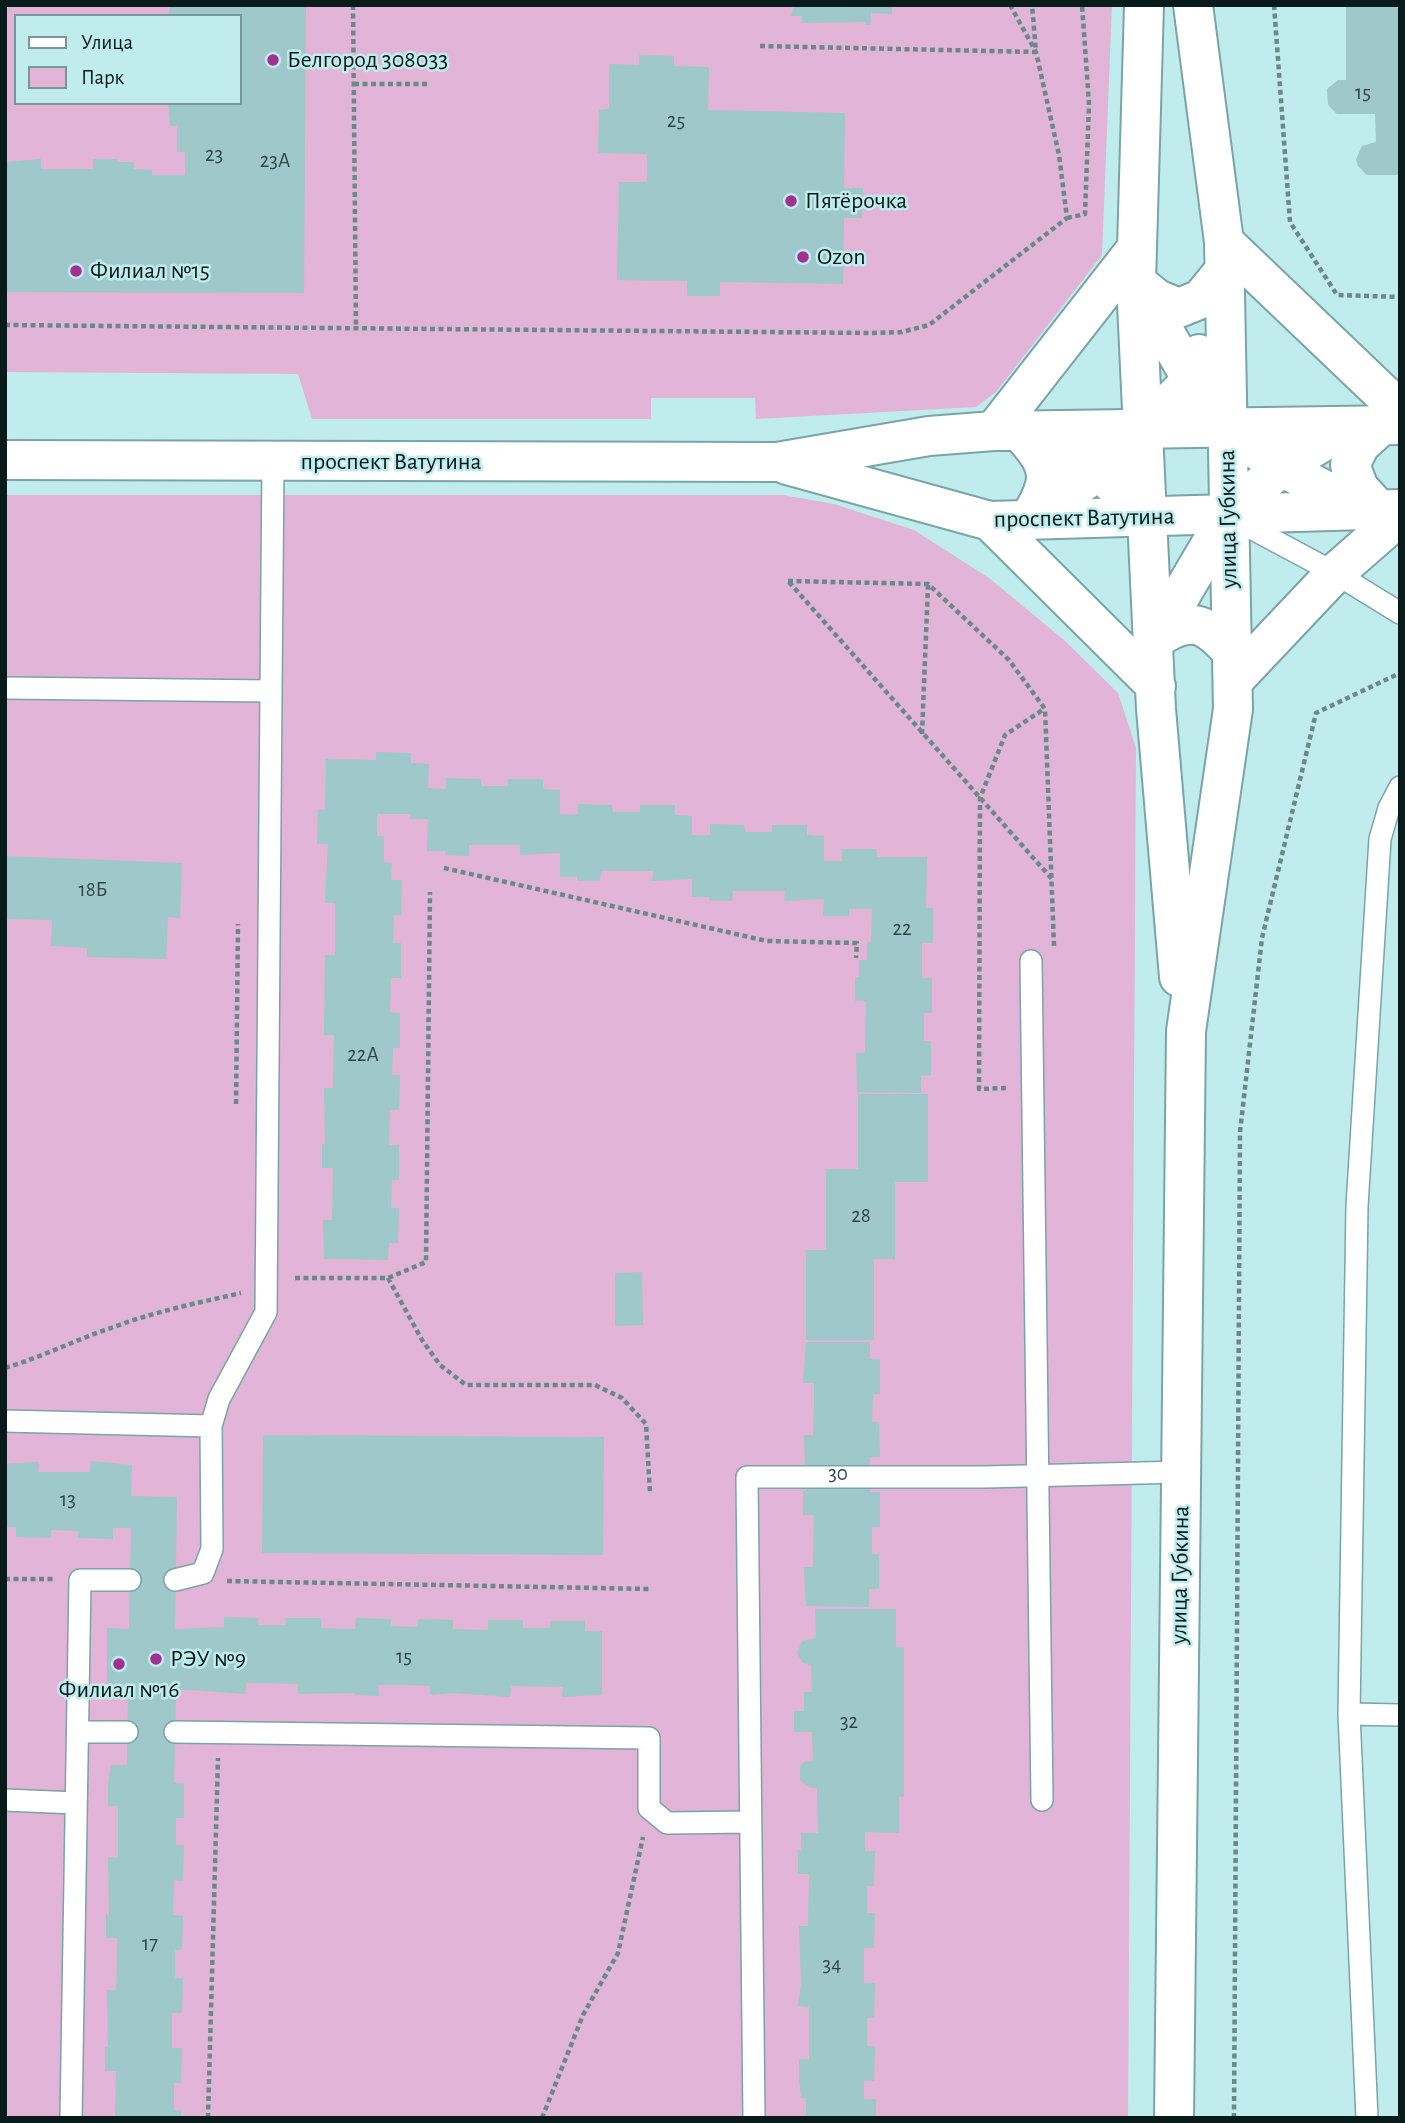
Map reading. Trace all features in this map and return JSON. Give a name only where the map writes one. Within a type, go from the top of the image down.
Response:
[{"type":"main road","name":"улица Губкина","points":[[1144,5],[1136,265],[1156,686],[1177,960],[1186,1031]]},
{"type":"main road","name":"улица Губкина","points":[[1174,2118],[1186,1031],[1233,709],[1223,257],[1193,5]]},
{"type":"main road","points":[[1136,265],[1157,299],[1180,308],[1201,299],[1223,257]]},
{"type":"main road","points":[[1027,522],[1098,471],[1192,380],[1223,257]]},
{"type":"main road","points":[[1223,257],[1394,420]]},
{"type":"main road","points":[[1136,265],[1192,380],[1226,428],[1281,467],[1323,489],[1393,512]]},
{"type":"main road","points":[[1007,431],[1136,265]]},
{"type":"main road","points":[[1155,639],[1228,515],[1281,467],[1336,434],[1394,420]]},
{"type":"main road","points":[[1393,512],[1359,488],[1350,465],[1360,445],[1394,420]]},
{"type":"main road","name":"проспект Ватутина","points":[[5,460],[273,463],[777,462],[929,436],[1007,431],[1226,428],[1394,420]]},
{"type":"main road","points":[[1007,431],[1098,471],[1148,518],[1194,572],[1232,666]]},
{"type":"main road","points":[[1007,431],[1039,451],[1048,471],[1045,495],[1027,522]]},
{"type":"main road","name":"проспект Ватутина","points":[[777,462],[990,521],[1393,512]]},
{"type":"main road","points":[[1232,666],[1335,573],[1393,512]]},
{"type":"main road","points":[[990,521],[1156,686]]},
{"type":"main road","points":[[1155,639],[1177,625],[1192,624],[1212,630],[1232,666]]},
{"type":"lane","points":[[176,1580],[203,1573],[212,1549],[211,1426],[219,1399],[266,1312],[273,463]]},
{"type":"lane","points":[[1228,515],[1335,573],[1400,613]]},
{"type":"lane","points":[[5,688],[271,691]]},
{"type":"lane","points":[[1367,2118],[1349,1714],[1357,1206],[1380,839],[1389,808],[1400,787]]},
{"type":"lane","points":[[1031,961],[1040,1475],[1042,1800]]},
{"type":"lane","points":[[5,1421],[211,1426]]},
{"type":"lane","points":[[754,2118],[747,1477],[1181,1472]]},
{"type":"lane","points":[[71,2118],[80,1580],[130,1580]]},
{"type":"lane","points":[[1349,1714],[1400,1715]]},
{"type":"lane","points":[[78,1732],[127,1732]]},
{"type":"lane","points":[[175,1732],[649,1738],[649,1808],[667,1823],[750,1822]]},
{"type":"lane","points":[[5,1800],[76,1802]]},
{"type":"path","points":[[353,5],[356,327]]},
{"type":"path","points":[[1010,5],[1036,52]]},
{"type":"path","points":[[1031,5],[1036,52],[1059,155],[1067,218]]},
{"type":"path","points":[[5,325],[902,332],[929,325],[1067,218],[1085,214],[1089,104],[1082,5]]},
{"type":"path","points":[[1274,5],[1290,222],[1337,295],[1400,297]]},
{"type":"path","points":[[761,46],[1036,52]]},
{"type":"path","points":[[354,84],[428,84]]},
{"type":"path","points":[[788,582],[1052,880]]},
{"type":"path","points":[[922,735],[928,584]]},
{"type":"path","points":[[1234,2118],[1240,1132],[1262,938],[1316,712],[1400,673]]},
{"type":"path","points":[[1034,1087],[979,1089],[981,798],[1005,735],[1045,709]]},
{"type":"path","points":[[444,868],[767,941],[857,943],[856,958]]},
{"type":"path","points":[[290,1278],[388,1278],[426,1262],[430,892]]},
{"type":"path","points":[[388,1278],[422,1340],[440,1365],[466,1385],[595,1385],[622,1398],[646,1424],[650,1493]]},
{"type":"path","points":[[5,1368],[149,1315],[266,1287]]},
{"type":"path","points":[[5,1579],[54,1579]]},
{"type":"path","points":[[176,1580],[650,1589]]},
{"type":"path","points":[[208,2118],[219,1733]]},
{"type":"path","points":[[542,2118],[583,2015],[618,1953],[649,1808]]},
{"type":"green space","points":[[5,5],[1112,5],[1102,255],[996,392],[976,407],[756,419],[755,398],[651,398],[651,419],[312,419],[298,374],[5,372]]},
{"type":"green space","points":[[5,495],[783,495],[834,504],[914,530],[989,578],[1064,640],[1118,693],[1136,748],[1128,2118],[5,2118]]},
{"type":"building","points":[[171,5],[306,5],[304,293],[5,292],[5,162],[41,159],[41,169],[93,169],[93,159],[117,159],[117,162],[134,162],[134,169],[152,170],[152,175],[185,175],[185,152],[177,152],[177,126],[170,126],[168,105],[242,105],[242,14],[169,14]]},
{"type":"building","points":[[794,5],[892,5],[892,14],[871,13],[870,25],[865,22],[802,23],[802,16],[791,16]]},
{"type":"building","points":[[1346,5],[1400,5],[1400,175],[1367,175],[1358,166],[1356,159],[1362,146],[1376,142],[1375,114],[1337,114],[1328,105],[1327,89],[1338,80],[1346,80]]},
{"type":"building","name":"Пятёрочка","points":[[639,55],[674,56],[674,66],[709,67],[708,110],[845,113],[844,188],[863,188],[862,218],[844,218],[843,284],[720,282],[720,296],[687,296],[687,281],[617,280],[619,182],[647,182],[647,154],[598,153],[599,110],[609,109],[609,64],[639,65]]},
{"type":"building","points":[[376,752],[411,753],[411,763],[429,764],[428,788],[446,789],[446,778],[481,779],[481,786],[508,786],[508,779],[543,779],[543,789],[560,790],[560,814],[578,815],[578,804],[612,805],[613,812],[640,812],[640,805],[675,805],[675,815],[692,816],[692,835],[710,835],[710,824],[744,825],[745,832],[772,832],[772,825],[807,825],[807,835],[824,836],[824,861],[842,861],[842,849],[876,849],[877,857],[927,857],[926,908],[933,908],[933,943],[922,943],[922,978],[932,978],[932,1013],[924,1013],[924,1041],[931,1041],[931,1075],[921,1076],[921,1093],[857,1092],[856,1053],[865,1053],[866,1001],[855,1001],[855,977],[859,977],[859,960],[867,960],[867,942],[871,942],[872,909],[849,909],[849,916],[823,916],[824,899],[784,901],[785,891],[733,891],[732,901],[709,901],[709,897],[692,897],[692,879],[652,881],[653,871],[601,871],[600,881],[577,881],[577,877],[560,877],[560,853],[520,855],[520,845],[469,845],[469,856],[445,855],[445,851],[427,851],[428,819],[410,819],[410,814],[377,814],[377,836],[384,836],[384,862],[392,863],[391,880],[402,880],[401,915],[394,915],[393,943],[401,943],[401,978],[391,978],[390,1012],[400,1013],[400,1048],[393,1048],[392,1075],[400,1075],[399,1110],[390,1110],[389,1145],[399,1145],[399,1180],[392,1180],[391,1208],[399,1208],[398,1243],[389,1243],[388,1260],[324,1259],[323,1220],[332,1220],[333,1168],[322,1168],[322,1144],[325,1144],[324,1088],[333,1088],[334,1035],[324,1035],[325,955],[335,955],[335,903],[325,903],[328,844],[317,844],[318,809],[325,810],[326,759],[376,760]]},
{"type":"building","points":[[5,856],[182,863],[180,918],[168,917],[166,959],[87,957],[87,948],[51,946],[52,920],[5,919]]},
{"type":"building","points":[[858,1094],[928,1094],[928,1182],[895,1182],[895,1259],[874,1259],[874,1340],[806,1340],[806,1250],[826,1250],[826,1169],[858,1169]]},
{"type":"building","points":[[642,1272],[643,1325],[615,1326],[615,1273]]},
{"type":"building","points":[[806,1342],[870,1342],[870,1359],[880,1359],[880,1394],[873,1394],[872,1422],[879,1422],[880,1457],[870,1457],[870,1492],[880,1492],[880,1527],[872,1527],[872,1554],[879,1554],[879,1589],[869,1589],[869,1607],[806,1606],[804,1567],[813,1567],[814,1515],[803,1515],[803,1491],[806,1491],[804,1435],[813,1435],[814,1383],[803,1383]]},
{"type":"building","points":[[263,1435],[604,1437],[603,1555],[262,1553]]},
{"type":"building","points":[[91,1461],[132,1465],[131,1496],[177,1497],[175,1629],[224,1627],[224,1617],[258,1618],[258,1625],[286,1625],[286,1618],[321,1618],[321,1628],[355,1629],[356,1618],[391,1619],[391,1626],[418,1627],[418,1619],[453,1620],[453,1629],[488,1630],[488,1620],[523,1620],[523,1628],[550,1628],[550,1621],[585,1621],[585,1631],[602,1631],[602,1695],[562,1697],[563,1687],[511,1686],[510,1697],[452,1693],[430,1695],[430,1686],[404,1685],[378,1685],[379,1696],[355,1693],[298,1694],[298,1684],[246,1683],[246,1694],[176,1689],[174,1783],[184,1783],[184,1818],[176,1818],[176,1845],[184,1845],[183,1881],[174,1880],[173,1915],[183,1916],[182,1950],[175,1950],[175,1978],[183,1978],[182,2013],[172,2013],[172,2048],[182,2048],[181,2083],[174,2083],[174,2111],[181,2110],[181,2118],[115,2118],[116,2071],[105,2071],[105,2047],[108,2047],[107,1990],[116,1990],[117,1964],[117,1938],[106,1938],[106,1914],[109,1915],[108,1857],[118,1858],[118,1806],[108,1806],[108,1782],[111,1765],[127,1765],[128,1689],[107,1689],[107,1628],[129,1629],[131,1528],[113,1528],[113,1539],[78,1538],[78,1531],[51,1530],[51,1538],[16,1537],[16,1527],[5,1527],[5,1464],[39,1462],[38,1472],[90,1472]]},
{"type":"building","points":[[815,1609],[896,1609],[896,1647],[904,1647],[904,1797],[899,1796],[899,1833],[865,1832],[865,1851],[875,1851],[874,1886],[867,1886],[867,1913],[875,1913],[874,1948],[864,1948],[864,1983],[875,1983],[874,2018],[867,2018],[867,2046],[875,2046],[874,2081],[864,2081],[864,2099],[876,2099],[876,2118],[806,2118],[806,2098],[801,2098],[799,2059],[809,2059],[809,2007],[798,2006],[801,1983],[799,1926],[808,1926],[809,1874],[798,1874],[798,1850],[801,1850],[801,1833],[818,1833],[817,1788],[810,1788],[800,1780],[800,1768],[804,1762],[813,1760],[812,1732],[794,1732],[794,1711],[804,1711],[804,1692],[812,1692],[811,1665],[803,1663],[797,1653],[802,1641],[816,1638]]},
{"type":"place","name":"Белгород 308033","points":[[273,60]]},
{"type":"place","name":"Пятёрочка","points":[[791,201]]},
{"type":"place","name":"Ozon","points":[[803,257]]},
{"type":"place","name":"Филиал №15","points":[[76,271]]},
{"type":"place","name":"РЭУ №9","points":[[156,1659]]},
{"type":"place","name":"Филиал №16","points":[[119,1664]]}]
